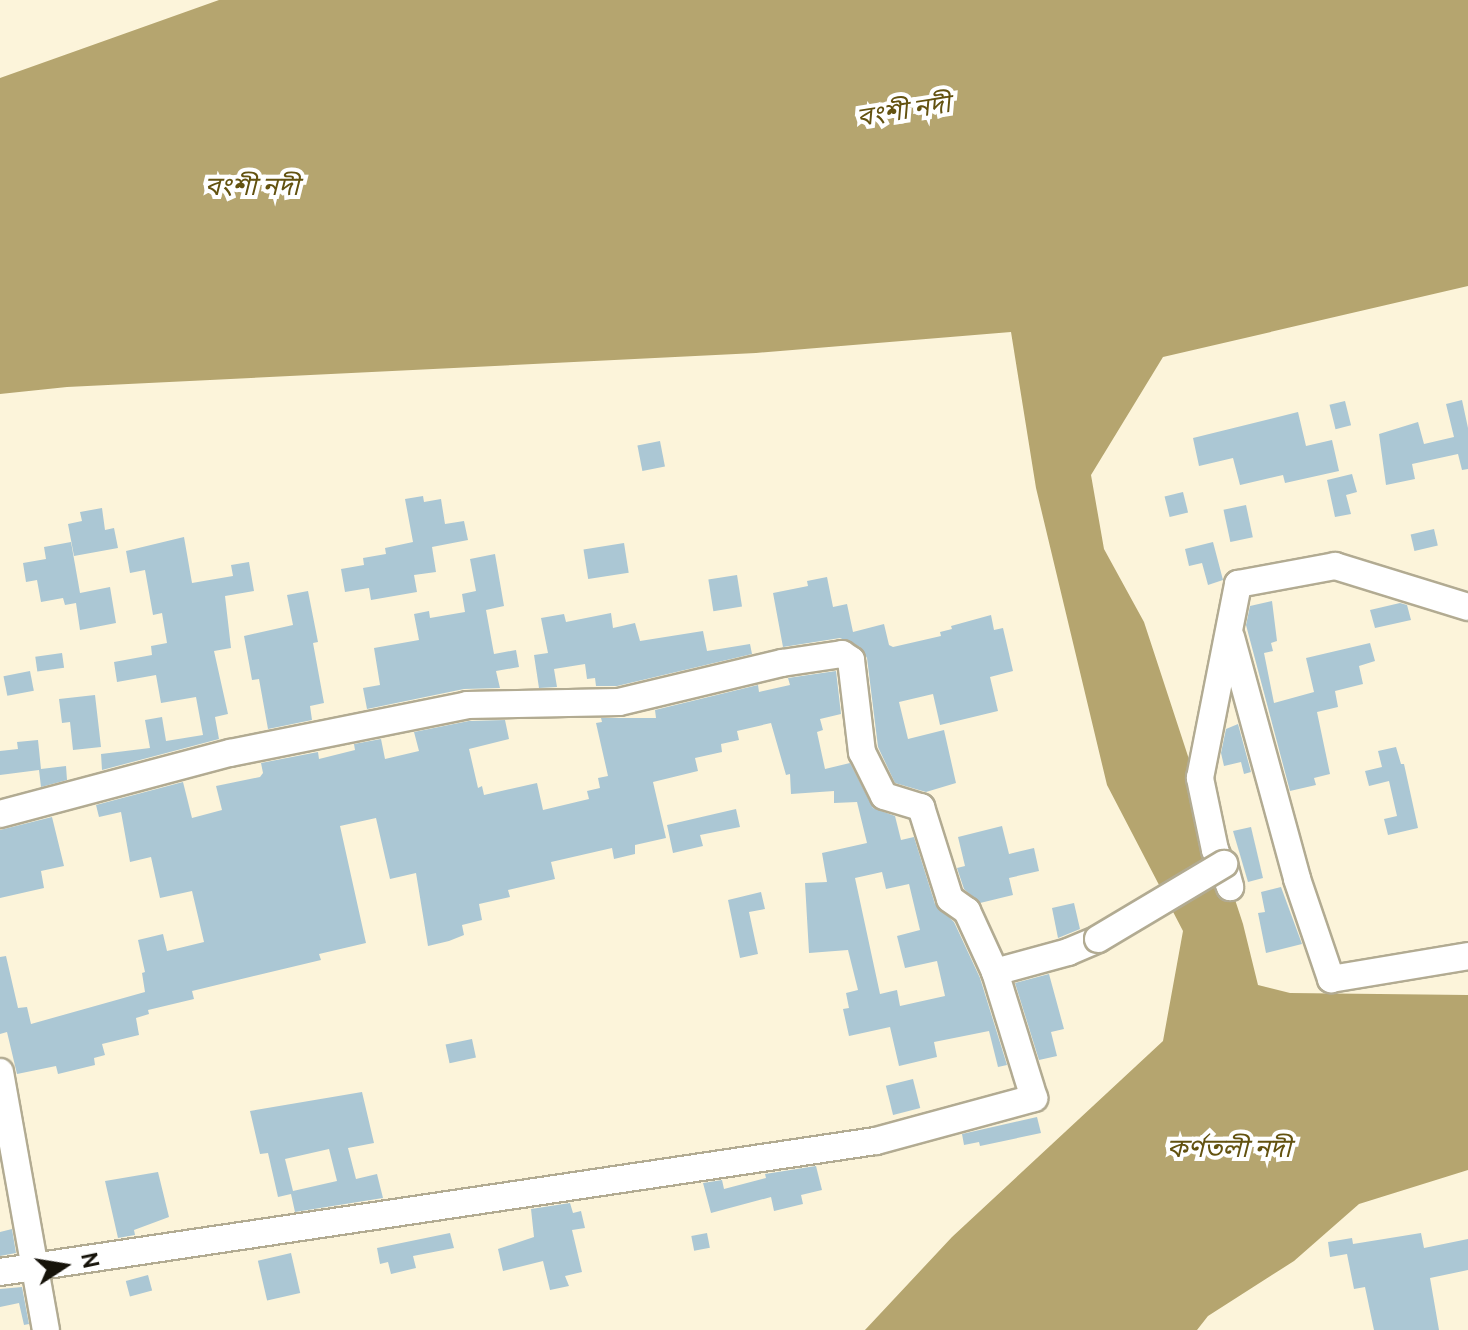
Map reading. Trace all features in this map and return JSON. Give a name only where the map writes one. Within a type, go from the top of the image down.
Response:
[{"type":"street","points":[[995,972],[1068,952],[1098,939],[1224,864],[1230,887],[1215,850],[1200,778],[1238,584],[1335,566],[1468,607]]},
{"type":"street","points":[[1230,634],[1297,879],[1331,979],[1468,956]]},
{"type":"street","points":[[0,814],[230,753],[467,705],[619,702],[782,663],[842,654],[851,660],[862,752],[884,796],[921,807],[950,899],[967,911],[995,972],[1034,1098],[876,1141],[0,1272]]},
{"type":"street","points":[[0,1072],[46,1330]]},
{"type":"water","name":"বংশী নদী","points":[[219,0],[1468,0],[1468,286],[1163,357],[1091,475],[1104,549],[1144,622],[1243,924],[1258,985],[1290,993],[1468,995],[1468,1170],[1359,1204],[1294,1261],[1208,1316],[1197,1330],[865,1330],[952,1237],[1163,1041],[1183,931],[1107,785],[1036,488],[1011,332],[756,353],[67,387],[0,394],[0,78]]},
{"type":"building","points":[[1462,400],[1468,428],[1468,469],[1462,470],[1458,454],[1412,464],[1415,479],[1386,485],[1379,434],[1418,422],[1424,444],[1454,437],[1446,404]]},
{"type":"building","points":[[1345,401],[1351,425],[1336,429],[1329,405]]},
{"type":"building","points":[[1298,412],[1306,446],[1332,440],[1339,471],[1285,483],[1283,475],[1240,485],[1233,458],[1199,466],[1193,438]]},
{"type":"building","points":[[660,441],[665,467],[642,471],[637,445]]},
{"type":"building","points":[[1352,474],[1357,492],[1346,495],[1351,514],[1335,517],[1327,480]]},
{"type":"building","points":[[1183,492],[1188,512],[1170,517],[1165,497]]},
{"type":"building","points":[[423,496],[424,502],[441,499],[445,524],[464,521],[468,540],[432,547],[436,572],[414,575],[417,592],[371,600],[369,588],[345,592],[341,569],[364,565],[363,558],[386,554],[385,548],[413,542],[405,499]]},
{"type":"building","points":[[1246,505],[1253,537],[1230,542],[1224,510]]},
{"type":"building","points":[[102,508],[105,530],[114,528],[118,548],[74,556],[68,524],[82,521],[80,512]]},
{"type":"building","points":[[1434,529],[1438,546],[1414,551],[1411,534]]},
{"type":"building","points":[[184,537],[192,583],[233,576],[231,565],[249,562],[254,591],[225,596],[231,648],[214,651],[228,714],[215,717],[219,739],[102,770],[101,754],[150,748],[145,720],[162,717],[166,741],[203,735],[196,697],[161,703],[156,675],[117,682],[114,662],[152,655],[151,646],[167,643],[162,613],[153,615],[145,570],[130,573],[126,551]]},
{"type":"building","points":[[71,542],[80,593],[110,587],[116,623],[80,630],[76,603],[65,605],[63,598],[41,602],[37,580],[26,582],[23,563],[46,559],[44,547]]},
{"type":"building","points":[[1213,542],[1223,580],[1208,585],[1202,563],[1189,566],[1185,549]]},
{"type":"building","points":[[624,543],[629,573],[588,579],[584,549]]},
{"type":"building","points":[[495,554],[504,606],[486,610],[494,654],[516,650],[519,667],[496,671],[500,688],[464,689],[367,709],[363,688],[380,685],[374,648],[419,640],[414,614],[429,611],[430,618],[465,612],[462,594],[476,591],[470,559]]},
{"type":"building","points":[[737,575],[742,607],[713,611],[708,580]]},
{"type":"building","points":[[827,577],[833,607],[847,604],[853,632],[884,624],[889,645],[893,647],[941,636],[940,632],[952,629],[951,626],[991,615],[994,630],[1003,628],[1013,671],[990,677],[998,711],[940,725],[933,694],[899,702],[908,739],[944,730],[956,783],[926,792],[895,783],[878,747],[867,658],[860,647],[840,638],[783,647],[773,593],[808,586],[807,581]]},
{"type":"building","points":[[308,591],[318,642],[313,643],[324,703],[310,706],[312,720],[268,729],[259,679],[252,680],[244,636],[293,625],[287,595]]},
{"type":"building","points":[[1272,601],[1277,641],[1271,643],[1273,651],[1264,653],[1274,703],[1314,692],[1306,658],[1370,643],[1375,661],[1359,666],[1363,684],[1335,691],[1338,707],[1317,712],[1330,774],[1314,778],[1316,785],[1290,791],[1246,625],[1250,606]]},
{"type":"building","points":[[1400,603],[1407,605],[1411,620],[1375,628],[1370,610]]},
{"type":"building","points":[[611,613],[613,628],[635,623],[640,641],[703,631],[707,651],[750,644],[752,654],[617,686],[596,686],[595,678],[587,679],[585,664],[554,669],[557,687],[539,688],[534,655],[548,653],[541,618],[564,614],[566,622]]},
{"type":"building","points":[[62,653],[64,668],[37,672],[35,657]]},
{"type":"building","points":[[30,671],[34,691],[7,696],[3,676]]},
{"type":"building","points":[[836,671],[841,714],[820,719],[823,730],[817,732],[825,769],[850,763],[873,808],[895,816],[901,840],[914,837],[935,904],[954,922],[980,978],[1007,1065],[998,1067],[989,1031],[934,1042],[937,1057],[899,1066],[890,1027],[849,1036],[843,1009],[849,1008],[846,993],[858,990],[848,950],[809,953],[805,883],[827,882],[822,853],[867,843],[857,802],[834,803],[834,791],[791,794],[790,774],[786,775],[771,723],[737,731],[739,740],[721,744],[722,752],[695,758],[698,771],[653,782],[666,838],[635,845],[635,854],[614,859],[612,848],[551,862],[555,879],[508,890],[510,897],[479,904],[482,920],[462,925],[464,935],[449,941],[428,946],[416,873],[390,879],[376,818],[340,826],[366,943],[319,954],[321,960],[192,991],[194,999],[148,1010],[149,1014],[136,1018],[139,1035],[102,1044],[105,1055],[94,1058],[95,1065],[58,1074],[56,1066],[17,1074],[7,1032],[0,1034],[0,957],[6,956],[18,1008],[27,1007],[31,1024],[145,992],[142,973],[145,972],[138,940],[163,934],[167,951],[204,942],[192,891],[160,898],[151,857],[130,862],[121,812],[99,817],[96,805],[183,782],[192,818],[222,810],[216,786],[260,777],[263,773],[261,763],[318,752],[319,759],[355,750],[354,744],[381,739],[385,759],[419,751],[414,732],[469,721],[505,720],[509,739],[469,749],[478,788],[482,786],[484,795],[537,783],[543,810],[589,799],[587,791],[600,788],[598,778],[608,776],[596,723],[602,722],[601,718],[656,718],[655,710],[758,685],[759,692],[790,685],[788,678]],"holes":[[[882,872],[886,889],[909,884],[920,930],[897,936],[905,968],[937,961],[945,996],[900,1006],[897,990],[880,994],[855,878]]]},
{"type":"building","points":[[95,695],[101,747],[73,750],[70,722],[62,723],[59,699]]},
{"type":"building","points":[[1238,724],[1251,772],[1244,774],[1241,762],[1224,766],[1221,753],[1226,729]]},
{"type":"building","points":[[38,740],[41,769],[66,766],[67,780],[41,787],[39,770],[0,775],[0,751],[18,749],[17,742]]},
{"type":"building","points":[[1396,747],[1401,764],[1404,764],[1418,828],[1388,835],[1384,819],[1397,816],[1389,781],[1369,786],[1365,771],[1382,767],[1378,751]]},
{"type":"building","points":[[736,809],[740,827],[700,835],[703,846],[673,853],[667,825]]},
{"type":"building","points":[[52,817],[64,866],[41,871],[44,888],[0,898],[0,830]]},
{"type":"building","points":[[1002,826],[1009,854],[1034,848],[1039,871],[1009,878],[1013,895],[980,903],[964,889],[957,868],[965,866],[958,837]]},
{"type":"building","points":[[1251,827],[1263,878],[1248,882],[1233,831]]},
{"type":"building","points":[[1281,887],[1302,944],[1266,953],[1258,913],[1265,912],[1261,892]]},
{"type":"building","points":[[761,892],[765,909],[749,912],[758,954],[740,958],[728,900]]},
{"type":"building","points":[[1074,903],[1080,929],[1058,938],[1052,908]]},
{"type":"building","points":[[1049,974],[1064,1029],[1051,1032],[1057,1056],[1039,1060],[1015,983]]},
{"type":"building","points":[[472,1039],[476,1058],[450,1063],[446,1045]]},
{"type":"building","points":[[913,1079],[920,1108],[893,1115],[886,1086]]},
{"type":"building","points":[[362,1092],[374,1143],[348,1148],[356,1179],[377,1174],[383,1198],[295,1212],[291,1194],[278,1197],[268,1153],[260,1154],[250,1111]],"holes":[[[329,1149],[337,1181],[293,1191],[285,1159]]]},
{"type":"building","points":[[1037,1117],[1041,1133],[980,1146],[979,1142],[964,1145],[962,1134]]},
{"type":"building","points":[[816,1166],[822,1190],[801,1195],[803,1204],[774,1211],[771,1197],[711,1213],[703,1183],[722,1180],[724,1189],[766,1178],[765,1174]]},
{"type":"building","points":[[158,1172],[169,1217],[134,1230],[135,1235],[118,1238],[105,1181]]},
{"type":"building","points":[[570,1203],[573,1213],[581,1211],[585,1228],[572,1230],[582,1272],[565,1276],[569,1286],[550,1290],[543,1261],[503,1271],[498,1249],[534,1237],[531,1209]]},
{"type":"building","points":[[12,1229],[16,1253],[0,1256],[0,1232]]},
{"type":"building","points":[[450,1233],[454,1248],[413,1256],[416,1268],[391,1274],[388,1262],[380,1264],[377,1248]]},
{"type":"building","points":[[707,1233],[710,1248],[694,1251],[691,1236]]},
{"type":"building","points":[[1421,1233],[1424,1248],[1468,1239],[1468,1270],[1430,1278],[1439,1330],[1374,1330],[1365,1287],[1354,1289],[1347,1254],[1330,1257],[1328,1242],[1352,1238],[1353,1244]]},
{"type":"building","points":[[291,1253],[300,1293],[267,1301],[258,1261]]},
{"type":"building","points":[[148,1275],[152,1290],[130,1296],[126,1281]]},
{"type":"building","points":[[22,1287],[29,1324],[24,1325],[19,1303],[0,1307],[0,1289]]},
{"type":"water label","name":"কর্ণতলী নদী","points":[[1229,1151]]}]
